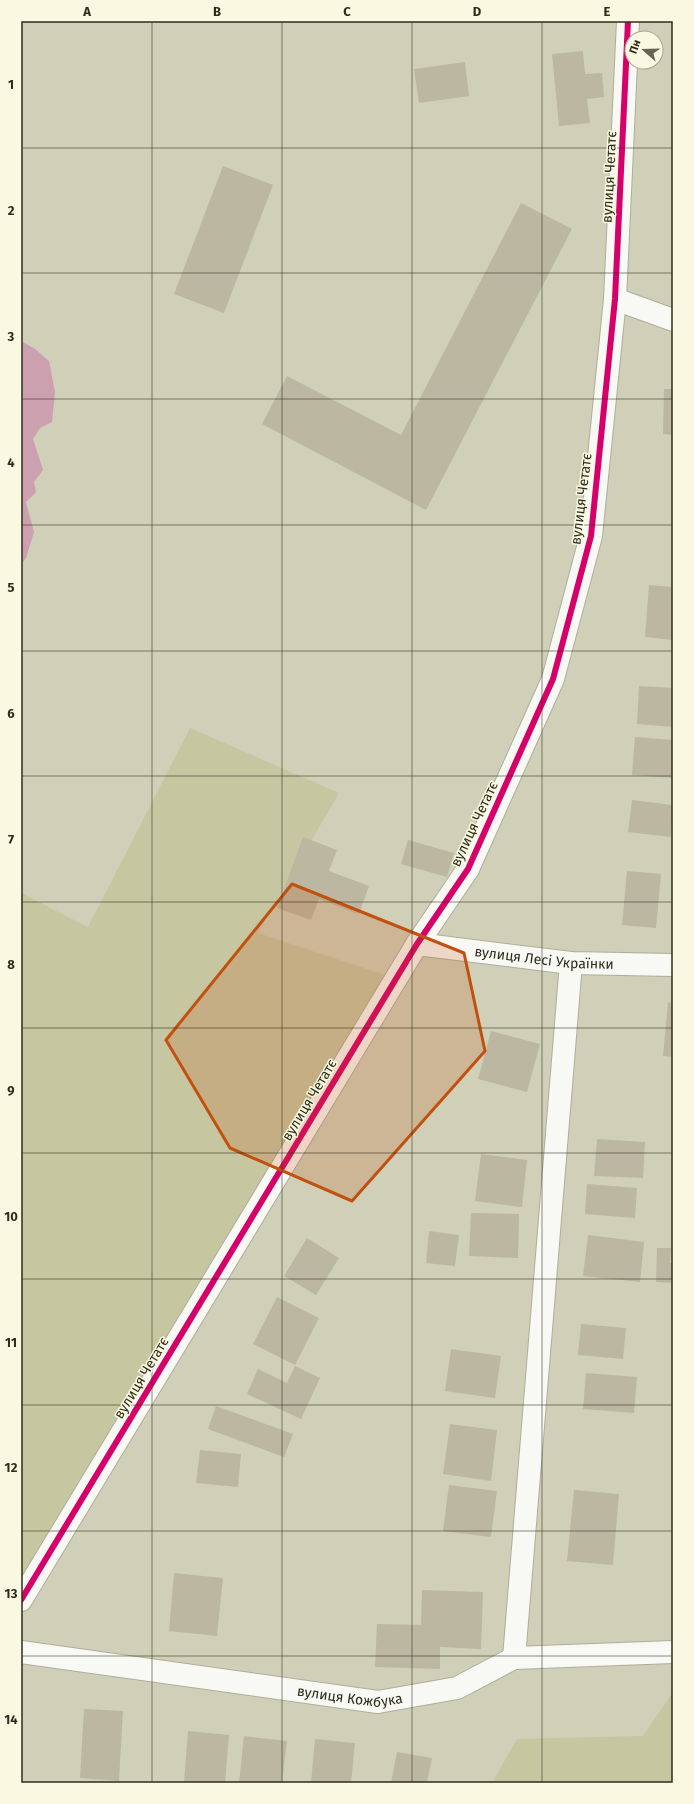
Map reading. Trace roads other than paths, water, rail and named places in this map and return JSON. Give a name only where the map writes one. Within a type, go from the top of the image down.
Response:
[{"type":"street","name":"вулиця Четатє","points":[[21,1600],[417,944],[468,869],[553,679],[591,536],[615,299],[628,21]]},
{"type":"street","points":[[615,299],[673,320]]},
{"type":"street","name":"вулиця Лесі Українки","points":[[417,944],[571,963],[673,965]]},
{"type":"street","points":[[514,1658],[571,963]]},
{"type":"street","name":"вулиця Кожбука","points":[[21,1652],[378,1702],[457,1688],[514,1658],[673,1652]]}]
